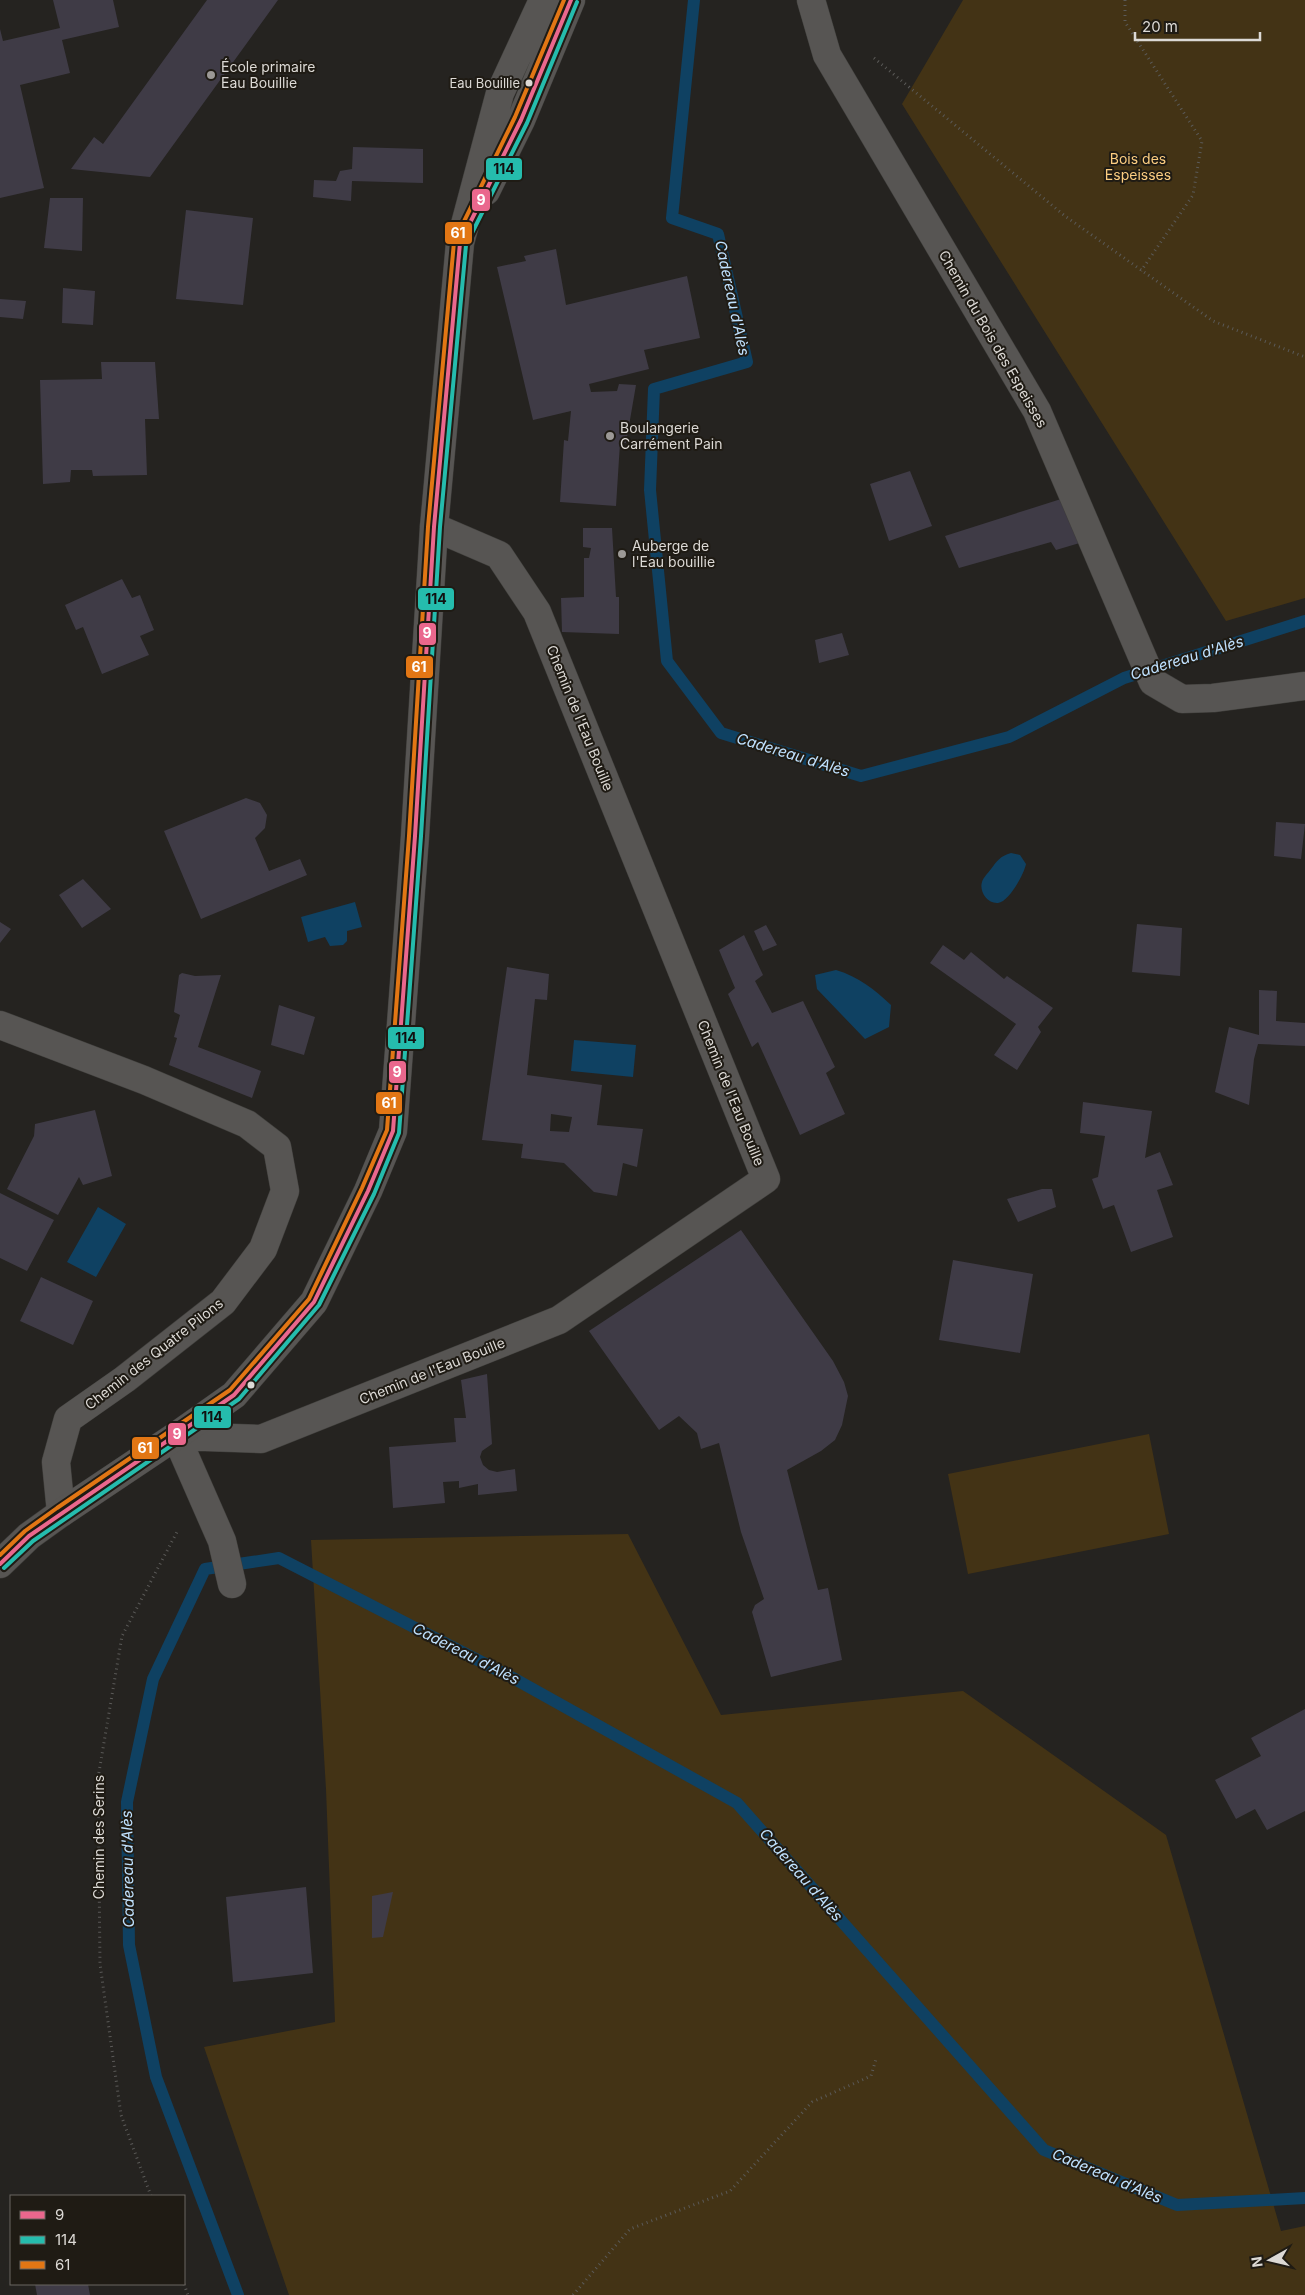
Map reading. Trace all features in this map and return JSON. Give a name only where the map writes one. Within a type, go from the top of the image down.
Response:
[{"type":"street","points":[[0,1564],[29,1536],[61,1512],[234,1395],[314,1302],[368,1191],[393,1131],[415,836],[434,527],[460,243],[500,93],[542,0]]},
{"type":"street","points":[[460,243],[521,120],[571,0]]},
{"type":"street","name":"Chemin du Bois des Espeisses","points":[[811,0],[827,55],[1037,411],[1127,626],[1153,682],[1182,699],[1213,698],[1305,686]]},
{"type":"street","name":"Chemin de l'Eau Bouille","points":[[176,1436],[261,1439],[559,1320],[766,1179],[537,612],[499,555],[434,527]]},
{"type":"street","name":"Chemin des Quatre Pilons","points":[[0,1025],[144,1080],[247,1124],[277,1147],[285,1191],[262,1249],[223,1302],[125,1379],[68,1420],[56,1462],[61,1512]]},
{"type":"street","points":[[176,1436],[222,1541],[232,1584]]},
{"type":"path","points":[[1125,0],[1125,22],[1202,141],[1193,195],[1141,271]]},
{"type":"path","points":[[871,55],[877,62],[1065,216],[1212,322],[1305,357]]},
{"type":"path","name":"Chemin des Serins","points":[[151,2195],[121,2115],[100,1964],[98,1778],[122,1636],[199,1488]]},
{"type":"path","points":[[573,2295],[630,2228],[730,2191],[812,2102],[872,2076],[876,2058]]},
{"type":"green space","name":"Bois des Espeisses","points":[[963,0],[1305,0],[1305,598],[1226,621],[902,104]]},
{"type":"green space","points":[[1149,1434],[1169,1534],[968,1574],[948,1474]]},
{"type":"green space","points":[[628,1534],[721,1715],[963,1691],[1166,1835],[1281,2231],[1305,2226],[1305,2295],[289,2295],[204,2047],[335,2022],[326,1789],[311,1540]]},
{"type":"water","points":[[1011,853],[1020,855],[1026,864],[1015,887],[1007,898],[994,903],[987,899],[983,893],[981,886],[983,880],[999,859]]},
{"type":"water","points":[[355,902],[362,927],[347,931],[347,941],[343,945],[330,946],[325,937],[308,942],[301,917]]},
{"type":"water","points":[[836,970],[866,984],[891,1005],[889,1027],[865,1039],[817,989],[815,975]]},
{"type":"water","points":[[574,1040],[636,1045],[633,1077],[571,1071]]},
{"type":"water","points":[[98,1207],[126,1224],[96,1277],[67,1262]]},
{"type":"building","points":[[53,0],[113,0],[119,27],[62,40],[70,73],[20,85],[44,188],[0,198],[0,29],[3,41],[60,28]]},
{"type":"building","points":[[207,0],[278,0],[150,177],[71,169],[94,137],[103,144]]},
{"type":"building","points":[[353,147],[423,149],[423,183],[352,181],[351,201],[313,197],[314,180],[336,181],[340,171],[352,169]]},
{"type":"building","points":[[50,198],[83,198],[82,251],[44,248]]},
{"type":"building","points":[[186,210],[253,218],[243,305],[176,299]]},
{"type":"building","points":[[556,249],[566,305],[687,276],[700,338],[644,350],[649,369],[589,384],[591,392],[617,391],[619,384],[636,385],[626,443],[620,443],[616,506],[560,502],[564,440],[568,441],[571,411],[533,420],[497,267],[526,261],[524,256]]},
{"type":"building","points":[[63,288],[95,291],[93,325],[62,323]]},
{"type":"building","points":[[0,299],[26,301],[23,319],[0,317]]},
{"type":"building","points":[[101,362],[155,362],[159,419],[145,419],[147,475],[93,476],[92,470],[71,470],[70,482],[43,484],[40,380],[102,379]]},
{"type":"building","points":[[910,471],[932,526],[889,541],[870,484]]},
{"type":"building","points":[[1061,499],[1083,542],[1056,550],[1051,542],[959,568],[945,536]]},
{"type":"building","points":[[583,528],[612,528],[616,597],[619,597],[619,634],[562,632],[561,598],[584,597],[584,558],[589,558],[591,548],[583,547]]},
{"type":"building","points":[[122,579],[132,598],[140,595],[154,630],[140,636],[149,655],[102,674],[83,627],[76,630],[65,605]]},
{"type":"building","points":[[842,633],[849,655],[819,663],[815,640]]},
{"type":"building","points":[[246,798],[260,803],[267,815],[265,828],[255,838],[269,871],[300,859],[307,875],[201,919],[164,831]]},
{"type":"building","points":[[1276,822],[1305,824],[1301,859],[1274,856]]},
{"type":"building","points":[[83,879],[111,909],[82,928],[59,895]]},
{"type":"building","points":[[0,922],[11,929],[0,943]]},
{"type":"building","points":[[1137,924],[1182,928],[1180,976],[1132,972]]},
{"type":"building","points":[[766,925],[777,945],[763,951],[754,931]]},
{"type":"building","points":[[744,935],[763,975],[755,981],[772,1013],[803,1001],[835,1067],[826,1073],[845,1114],[800,1135],[758,1042],[752,1047],[728,994],[735,988],[719,950]]},
{"type":"building","points":[[943,945],[964,960],[971,952],[1004,979],[1007,976],[1053,1008],[1038,1027],[1041,1032],[1017,1070],[994,1055],[1016,1024],[930,963]]},
{"type":"building","points":[[507,967],[549,974],[547,1000],[535,999],[527,1075],[602,1085],[597,1125],[643,1129],[637,1167],[623,1163],[617,1196],[594,1192],[564,1163],[521,1158],[523,1144],[482,1140]],"holes":[[[551,1114],[572,1117],[569,1132],[550,1131]]]},
{"type":"building","points":[[182,973],[195,976],[221,975],[198,1047],[261,1071],[252,1098],[169,1065],[177,1038],[174,1037],[180,1015],[174,1012],[179,975]]},
{"type":"building","points":[[1259,990],[1277,991],[1276,1021],[1305,1023],[1305,1046],[1258,1044],[1254,1059],[1249,1105],[1215,1092],[1229,1027],[1259,1035]]},
{"type":"building","points":[[279,1005],[315,1017],[304,1055],[271,1045]]},
{"type":"building","points":[[1083,1102],[1152,1111],[1145,1158],[1160,1152],[1173,1185],[1157,1190],[1173,1237],[1131,1252],[1114,1205],[1103,1209],[1092,1179],[1098,1177],[1105,1136],[1080,1133]]},
{"type":"building","points":[[95,1110],[112,1176],[83,1185],[79,1177],[58,1215],[7,1189],[34,1136],[35,1124]]},
{"type":"building","points":[[1042,1189],[1052,1189],[1056,1207],[1018,1222],[1007,1199]]},
{"type":"building","points":[[0,1193],[54,1220],[27,1271],[0,1258]]},
{"type":"building","points":[[741,1230],[833,1361],[844,1382],[848,1396],[842,1425],[835,1440],[821,1451],[787,1470],[818,1590],[828,1588],[842,1660],[771,1677],[752,1612],[755,1605],[764,1599],[741,1532],[719,1443],[701,1449],[697,1433],[679,1416],[659,1430],[589,1331]]},
{"type":"building","points":[[953,1260],[1033,1274],[1020,1353],[939,1340]]},
{"type":"building","points":[[41,1277],[93,1301],[73,1345],[20,1321]]},
{"type":"building","points":[[487,1374],[492,1444],[482,1451],[480,1457],[483,1465],[489,1470],[497,1472],[515,1469],[517,1491],[478,1495],[478,1484],[459,1488],[459,1481],[443,1482],[445,1503],[393,1508],[389,1447],[456,1442],[454,1418],[466,1418],[461,1380]]},
{"type":"building","points":[[1305,1709],[1305,1811],[1267,1830],[1255,1809],[1236,1819],[1215,1780],[1261,1756],[1251,1738]]},
{"type":"building","points":[[306,1887],[313,1973],[233,1982],[226,1897]]},
{"type":"building","points":[[393,1892],[383,1937],[372,1938],[372,1896]]},
{"type":"building","points":[[35,2285],[88,2285],[90,2295],[37,2295]]},
{"type":"waterway","name":"Cadereau d'Alès","points":[[694,0],[672,218],[718,234],[747,362],[654,389],[650,490],[667,661],[721,733],[861,776],[1009,737],[1124,678],[1305,621]]},
{"type":"waterway","name":"Cadereau d'Alès","points":[[238,2295],[156,2077],[129,1945],[127,1802],[153,1679],[205,1569],[279,1558],[513,1678],[737,1803],[1044,2150],[1177,2205],[1305,2198]]},
{"type":"transit line","name":"61","points":[[0,1555],[25,1531],[57,1508],[230,1390],[309,1299],[362,1188],[387,1130],[409,836],[428,527],[454,242],[515,117],[564,0]]},
{"type":"transit line","name":"9","points":[[0,1564],[29,1536],[234,1395],[314,1302],[368,1191],[393,1131],[415,836],[434,527],[460,243],[521,120],[571,0]]},
{"type":"transit line","name":"114","points":[[4,1568],[33,1541],[239,1399],[319,1305],[374,1194],[399,1133],[421,836],[440,527],[466,245],[527,123],[577,2]]},
{"type":"place","name":"École primaire Eau Bouillie","points":[[211,75]]},
{"type":"place","name":"Eau Bouillie","points":[[529,83]]},
{"type":"place","name":"Boulangerie Carrément Pain","points":[[610,436]]},
{"type":"place","name":"Auberge de l'Eau bouillie","points":[[622,554]]}]
